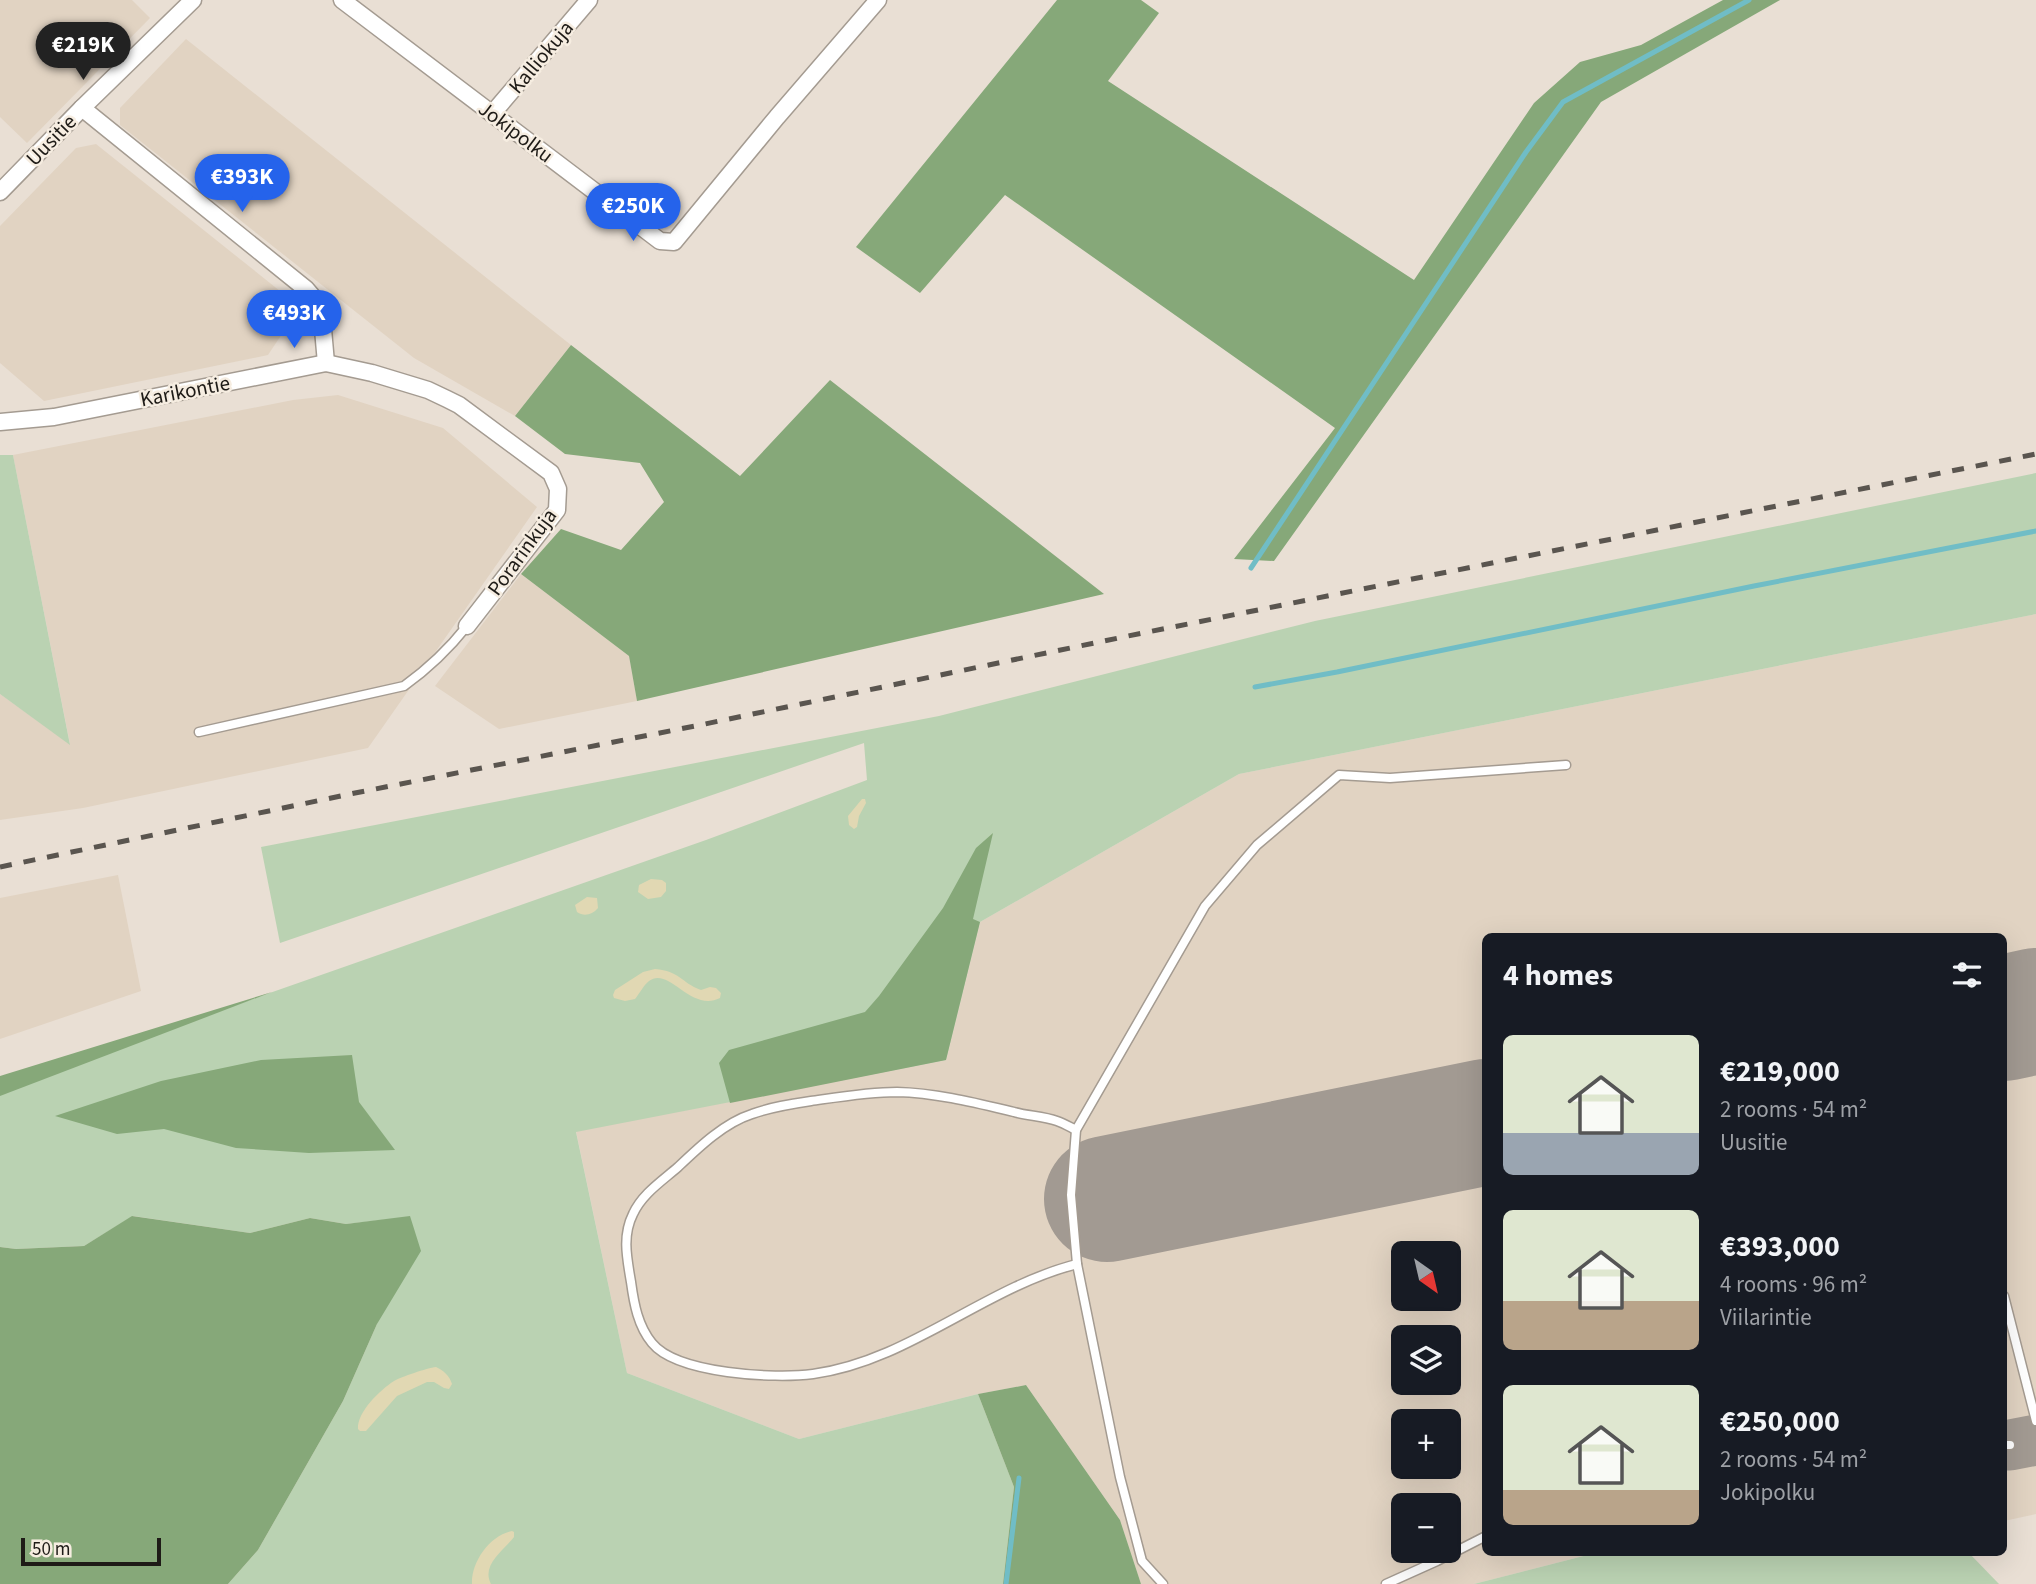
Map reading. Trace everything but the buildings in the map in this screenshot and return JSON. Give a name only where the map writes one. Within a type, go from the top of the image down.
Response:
[{"type":"street","name":"Uusitie","points":[[0,192],[193,0]]},
{"type":"street","name":"Jokipolku","points":[[342,0],[660,241],[674,242],[878,0]]},
{"type":"street","name":"Kalliokuja","points":[[492,114],[589,0]]},
{"type":"street","points":[[82,108],[306,289],[318,303],[326,363]]},
{"type":"street","name":"Karikontie","points":[[0,422],[54,417],[326,363],[372,373],[428,390],[447,399],[551,473]]},
{"type":"street","name":"Porarinkuja","points":[[467,626],[557,510],[558,489],[551,473]]},
{"type":"lane","points":[[199,732],[404,686],[447,651],[467,626]]},
{"type":"lane","points":[[1163,1584],[1142,1561],[1119,1477],[1077,1264],[1071,1195],[1076,1130],[1205,906],[1257,845],[1339,775],[1390,778],[1566,765]]},
{"type":"lane","points":[[1076,1130],[1055,1121],[969,1101],[896,1092],[834,1097],[779,1106],[736,1121],[690,1156],[647,1194],[634,1211],[627,1229],[626,1247],[635,1310],[652,1344],[664,1354],[681,1362],[768,1376],[813,1374],[884,1355],[1015,1285],[1051,1270],[1077,1264]]},
{"type":"lane","points":[[2007,1308],[2036,1420]]},
{"type":"lane","points":[[1386,1584],[1482,1538]]},
{"type":"shaded area","points":[[0,0],[132,0],[150,18],[27,143],[0,117]]},
{"type":"shaded area","points":[[186,39],[571,345],[515,416],[414,358],[120,125],[120,108]]},
{"type":"shaded area","points":[[96,144],[300,307],[268,355],[44,401],[0,363],[0,226],[76,148]]},
{"type":"shaded area","points":[[338,395],[443,428],[537,507],[368,748],[83,808],[0,820],[0,694],[70,744],[13,455],[293,400]]},
{"type":"shaded area","points":[[521,574],[629,656],[637,701],[499,729],[435,686]]},
{"type":"shaded area","points":[[2036,614],[2036,1514],[2007,1520],[2007,933],[1482,933],[1482,1556],[1583,1556],[1474,1584],[1141,1584],[1120,1520],[1026,1385],[978,1394],[799,1439],[627,1373],[576,1131],[946,1060],[980,922],[1239,774]]},
{"type":"shaded area","points":[[118,875],[141,991],[0,1039],[0,898]]},
{"type":"green space","points":[[1057,0],[1141,0],[1159,13],[1108,81],[1414,280],[1534,103],[1580,62],[1641,45],[1723,0],[1780,0],[1601,102],[1274,561],[1234,559],[1335,428],[1005,195],[920,293],[856,247]]},
{"type":"green space","points":[[571,345],[740,476],[830,380],[1104,594],[637,701],[629,656],[521,574],[561,529],[621,550],[664,502],[640,463],[565,454],[515,416]]},
{"type":"green space","points":[[0,455],[13,455],[70,745],[0,694]]},
{"type":"green space","points":[[2036,473],[2036,614],[1239,774],[980,922],[946,1060],[576,1132],[627,1373],[799,1439],[978,1394],[1014,1487],[1003,1584],[228,1584],[258,1550],[343,1401],[377,1324],[410,1217],[346,1224],[310,1218],[250,1233],[133,1216],[84,1246],[16,1249],[0,1247],[0,1093],[99,1053],[706,840],[867,780],[864,743],[280,943],[261,847],[939,716],[1315,621]]},
{"type":"green space","points":[[993,833],[973,919],[980,922],[946,1060],[730,1103],[719,1063],[729,1050],[865,1012],[943,908],[976,848]]},
{"type":"green space","points":[[272,992],[0,1096],[0,1076]]},
{"type":"green space","points":[[352,1055],[359,1102],[395,1150],[309,1153],[236,1148],[164,1129],[117,1134],[55,1116],[161,1081],[261,1060]]},
{"type":"green space","points":[[132,1216],[250,1233],[310,1218],[346,1224],[410,1216],[421,1251],[377,1324],[343,1401],[258,1550],[228,1584],[0,1584],[0,1247],[16,1249],[84,1246]]},
{"type":"green space","points":[[1026,1385],[1120,1520],[1141,1584],[1003,1584],[1014,1487],[978,1394]]},
{"type":"green space","points":[[1583,1556],[1972,1556],[1999,1584],[1474,1584]]},
{"type":"sand","points":[[862,799],[865,799],[866,803],[854,829],[849,825],[848,816]]},
{"type":"sand","points":[[651,879],[666,883],[666,891],[661,897],[648,899],[638,892],[639,885]]},
{"type":"sand","points":[[587,897],[597,898],[598,908],[588,914],[580,914],[575,905]]},
{"type":"sand","points":[[655,969],[675,974],[701,990],[716,988],[721,993],[720,998],[699,1000],[664,979],[657,978],[649,981],[635,999],[625,1001],[614,998],[615,990],[643,972]]},
{"type":"sand","points":[[436,1367],[449,1378],[452,1384],[449,1389],[434,1382],[427,1382],[397,1396],[366,1431],[358,1429],[365,1409],[388,1385],[408,1375]]},
{"type":"sand","points":[[512,1531],[514,1537],[491,1564],[491,1584],[472,1584],[475,1567],[483,1551],[496,1538]]},
{"type":"waterway","points":[[1251,568],[1526,152],[1563,102],[1749,0]]},
{"type":"waterway","points":[[1255,687],[2036,531]]},
{"type":"waterway","points":[[1006,1584],[1019,1478]]},
{"type":"taxiway","points":[[2010,1445],[2036,1440]]},
{"type":"runway","points":[[2007,1017],[2036,1011]]},
{"type":"runway","points":[[1107,1199],[1482,1123]]},
{"type":"railway","points":[[0,867],[1128,636],[2036,454]]}]
